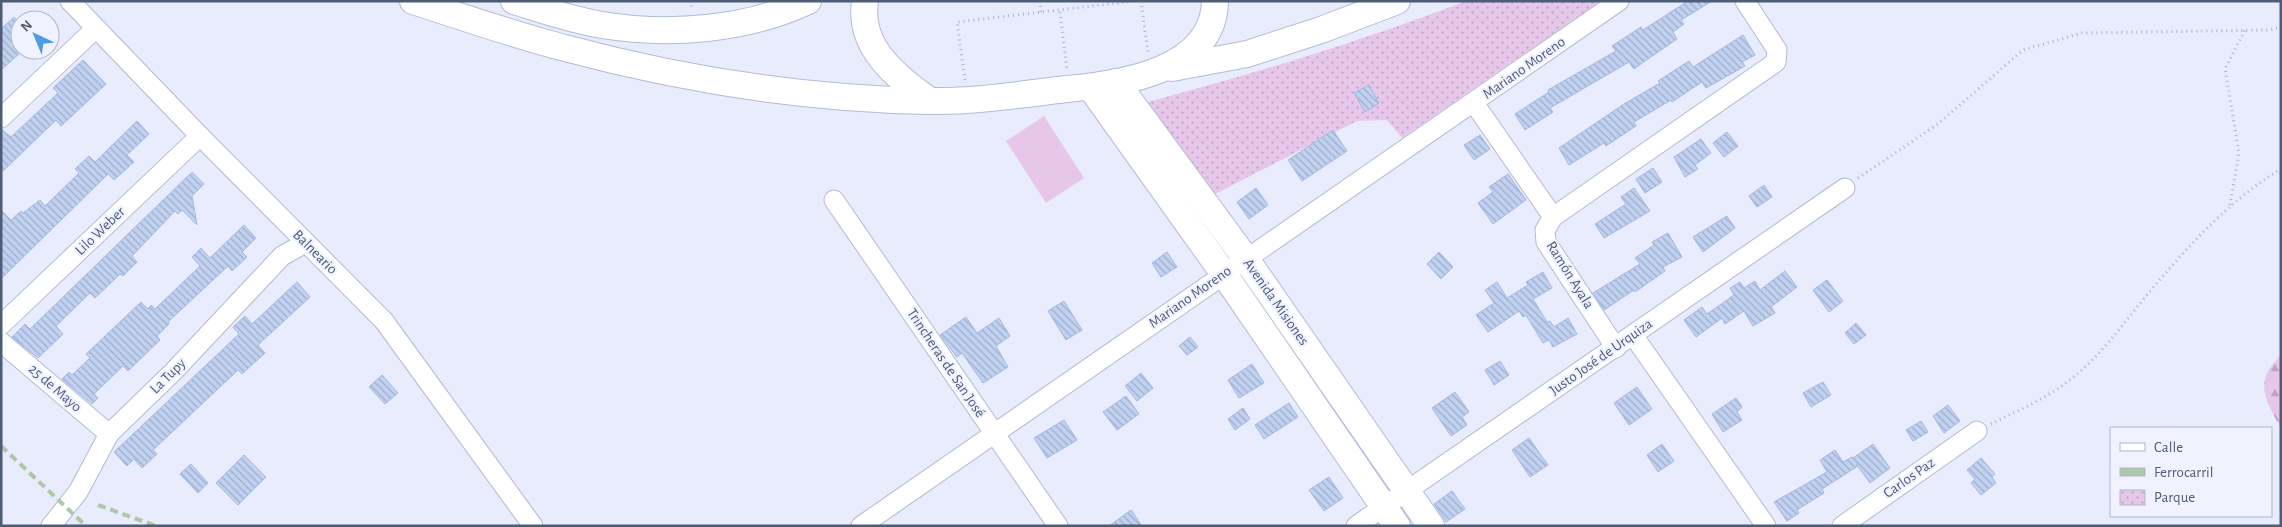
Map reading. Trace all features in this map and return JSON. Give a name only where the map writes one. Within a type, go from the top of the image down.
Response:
[{"type":"main road","points":[[413,1],[565,48],[705,80],[805,94],[930,101],[968,100],[1080,89],[1247,54],[1321,30],[1397,1]]},
{"type":"main road","points":[[514,1],[601,25],[644,29],[702,28],[752,21],[808,1]]},
{"type":"main road","points":[[865,1],[863,14],[868,38],[877,53],[888,68],[930,101]]},
{"type":"main road","points":[[1157,72],[1202,42],[1211,24],[1215,1]]},
{"type":"main road","name":"Avenida Misiones","points":[[1116,82],[1246,259],[1431,526]]},
{"type":"main road","name":"Avenida Misiones","points":[[1080,89],[1224,274],[1391,516]]},
{"type":"street","name":"Balneario","points":[[70,1],[95,29],[384,321],[533,526]]},
{"type":"street","name":"Mariano Moreno","points":[[861,526],[1619,1]]},
{"type":"street","points":[[1553,217],[1776,62],[1777,50],[1745,1]]},
{"type":"street","points":[[1,118],[95,29]]},
{"type":"street","name":"Ramón Ayala","points":[[1474,103],[1553,217],[1545,230],[1546,242],[1616,348]]},
{"type":"street","name":"Lilo Weber","points":[[1,325],[200,136]]},
{"type":"street","name":"Justo José de Urquiza","points":[[1356,526],[1391,516],[1407,491],[1845,188]]},
{"type":"street","name":"Trincheras de San José","points":[[834,200],[1058,526]]},
{"type":"street","name":"La Tupy","points":[[51,526],[78,492],[109,434],[174,371],[282,256],[305,243]]},
{"type":"street","points":[[1634,335],[1766,526]]},
{"type":"street","name":"25 de Mayo","points":[[1,342],[109,434]]},
{"type":"street","name":"Carlos Paz","points":[[1842,526],[1977,431]]},
{"type":"path","points":[[1040,1],[1041,14]]},
{"type":"path","points":[[968,100],[957,22],[1060,12],[1134,1]]},
{"type":"path","points":[[1141,1],[1157,72]]},
{"type":"path","points":[[1060,12],[1080,89]]},
{"type":"path","points":[[1845,188],[1938,124],[2023,50],[2082,33],[2245,30],[2281,27]]},
{"type":"path","points":[[2230,206],[2239,153],[2226,69],[2245,30]]},
{"type":"path","points":[[1977,431],[2039,400],[2067,382],[2109,344],[2151,290],[2230,206],[2281,169]]},
{"type":"green space","points":[[1466,1],[1601,1],[1402,138],[1387,120],[1357,121],[1213,195],[1148,102],[1308,56],[1388,30]]},
{"type":"green space","points":[[1044,116],[1084,178],[1046,203],[1006,141]]},
{"type":"green space","points":[[2281,355],[2281,428],[2270,408],[2264,391],[2264,382],[2272,365]]},
{"type":"building","points":[[1688,1],[1712,1],[1681,20],[1684,24],[1673,32],[1677,39],[1634,69],[1629,62],[1550,108],[1553,112],[1525,130],[1515,114],[1549,92],[1548,90],[1616,51],[1612,46],[1641,27],[1643,30]]},
{"type":"building","points":[[10,21],[10,60],[12,60],[1,70],[1,29]]},
{"type":"building","points":[[1743,35],[1755,55],[1742,62],[1745,66],[1706,88],[1702,82],[1672,102],[1671,100],[1634,122],[1636,126],[1606,146],[1604,143],[1569,165],[1559,148],[1624,104],[1660,83],[1658,81],[1689,61],[1693,67]]},
{"type":"building","points":[[83,60],[106,84],[61,126],[56,120],[1,173],[1,129],[11,137],[58,93],[53,88]]},
{"type":"building","points":[[1369,85],[1379,103],[1365,112],[1354,93]]},
{"type":"building","points":[[137,121],[149,134],[127,155],[134,162],[114,180],[108,174],[1,279],[1,210],[11,220],[21,211],[23,213],[40,200],[45,206],[79,173],[75,169],[89,156],[95,162]]},
{"type":"building","points":[[1333,130],[1347,151],[1302,181],[1288,160]]},
{"type":"building","points":[[1727,132],[1738,146],[1724,157],[1713,143]]},
{"type":"building","points":[[1480,135],[1490,149],[1474,160],[1464,145]]},
{"type":"building","points":[[1701,139],[1711,153],[1695,165],[1698,169],[1685,177],[1674,157]]},
{"type":"building","points":[[1653,168],[1662,182],[1645,193],[1636,179]]},
{"type":"building","points":[[192,172],[204,184],[192,196],[197,225],[182,210],[178,214],[175,211],[132,256],[137,262],[123,276],[120,274],[95,298],[90,293],[56,326],[63,334],[38,358],[12,337],[25,324],[30,329]]},
{"type":"building","points":[[1508,174],[1526,200],[1493,224],[1478,203],[1493,192],[1489,187]]},
{"type":"building","points":[[1764,185],[1772,197],[1757,207],[1749,196]]},
{"type":"building","points":[[1256,188],[1268,205],[1249,219],[1237,202]]},
{"type":"building","points":[[1634,188],[1650,211],[1604,238],[1595,224],[1626,204],[1621,197]]},
{"type":"building","points":[[1727,216],[1735,228],[1703,252],[1693,237]]},
{"type":"building","points":[[244,225],[256,238],[242,252],[247,257],[232,271],[228,266],[168,322],[169,324],[157,336],[160,340],[128,371],[123,366],[94,394],[98,398],[92,404],[62,379],[69,372],[72,375],[90,358],[86,354],[141,302],[148,309],[151,305],[155,309],[200,266],[192,257],[201,248],[210,258]]},
{"type":"building","points":[[1668,233],[1682,257],[1663,267],[1665,271],[1635,292],[1634,290],[1604,310],[1593,293],[1640,264],[1635,258],[1654,245],[1652,242]]},
{"type":"building","points":[[1167,252],[1177,267],[1161,277],[1152,263]]},
{"type":"building","points":[[1439,252],[1453,267],[1441,279],[1427,264]]},
{"type":"building","points":[[1785,271],[1797,287],[1771,307],[1775,313],[1753,326],[1744,311],[1725,324],[1722,318],[1696,337],[1684,320],[1702,307],[1707,314],[1734,295],[1730,288],[1740,282],[1744,288],[1755,281],[1760,290]]},
{"type":"building","points":[[1543,272],[1552,288],[1533,299],[1547,322],[1550,321],[1554,327],[1568,318],[1577,334],[1553,347],[1549,340],[1543,343],[1526,315],[1523,317],[1519,311],[1488,332],[1476,315],[1494,303],[1485,290],[1497,282],[1507,298],[1528,285],[1526,282]]},
{"type":"building","points":[[1827,280],[1843,301],[1829,312],[1813,290]]},
{"type":"building","points":[[297,282],[310,297],[258,345],[265,353],[242,374],[238,370],[153,450],[157,454],[142,468],[134,459],[127,466],[114,452],[239,334],[233,327],[245,316],[252,324]]},
{"type":"building","points":[[1064,301],[1082,330],[1066,340],[1048,311]]},
{"type":"building","points":[[966,317],[977,333],[999,318],[1010,336],[996,346],[1008,367],[983,383],[962,353],[957,357],[940,335]]},
{"type":"building","points":[[1856,323],[1866,335],[1854,344],[1845,333]]},
{"type":"building","points":[[1190,337],[1198,347],[1187,355],[1179,346]]},
{"type":"building","points":[[1500,361],[1509,375],[1494,385],[1485,370]]},
{"type":"building","points":[[1252,364],[1264,383],[1239,398],[1228,380]]},
{"type":"building","points":[[1141,373],[1153,388],[1137,401],[1125,386]]},
{"type":"building","points":[[382,375],[398,393],[385,404],[369,387]]},
{"type":"building","points":[[1823,382],[1831,395],[1811,407],[1803,393]]},
{"type":"building","points":[[1637,387],[1652,409],[1629,425],[1614,403]]},
{"type":"building","points":[[1455,392],[1469,412],[1462,417],[1467,425],[1451,436],[1432,408]]},
{"type":"building","points":[[1126,396],[1139,414],[1117,430],[1103,412]]},
{"type":"building","points":[[1736,398],[1742,407],[1737,412],[1742,420],[1723,432],[1712,414]]},
{"type":"building","points":[[1289,403],[1298,417],[1264,439],[1255,425]]},
{"type":"building","points":[[1948,405],[1960,421],[1944,433],[1933,416]]},
{"type":"building","points":[[1243,408],[1250,419],[1235,430],[1228,419]]},
{"type":"building","points":[[1064,420],[1077,440],[1047,458],[1034,438]]},
{"type":"building","points":[[1921,421],[1928,432],[1913,441],[1906,430]]},
{"type":"building","points":[[1529,438],[1548,465],[1530,477],[1512,450]]},
{"type":"building","points":[[1662,444],[1674,461],[1658,472],[1647,455]]},
{"type":"building","points":[[1873,444],[1890,468],[1870,483],[1858,466],[1822,489],[1824,493],[1797,510],[1799,513],[1787,521],[1774,502],[1827,472],[1820,460],[1835,450],[1843,462],[1853,458]]},
{"type":"building","points":[[244,455],[266,477],[238,505],[216,483]]},
{"type":"building","points":[[1981,458],[1995,474],[1992,477],[1996,483],[1981,495],[1971,483],[1975,479],[1967,470]]},
{"type":"building","points":[[191,464],[208,483],[198,493],[180,474]]},
{"type":"building","points":[[1329,477],[1343,498],[1324,511],[1309,490]]},
{"type":"building","points":[[1452,491],[1465,509],[1446,522],[1434,504]]},
{"type":"building","points":[[1131,510],[1142,526],[1109,526]]},
{"type":"railway","points":[[1,446],[86,526]]},
{"type":"railway","points":[[98,505],[156,526]]}]
